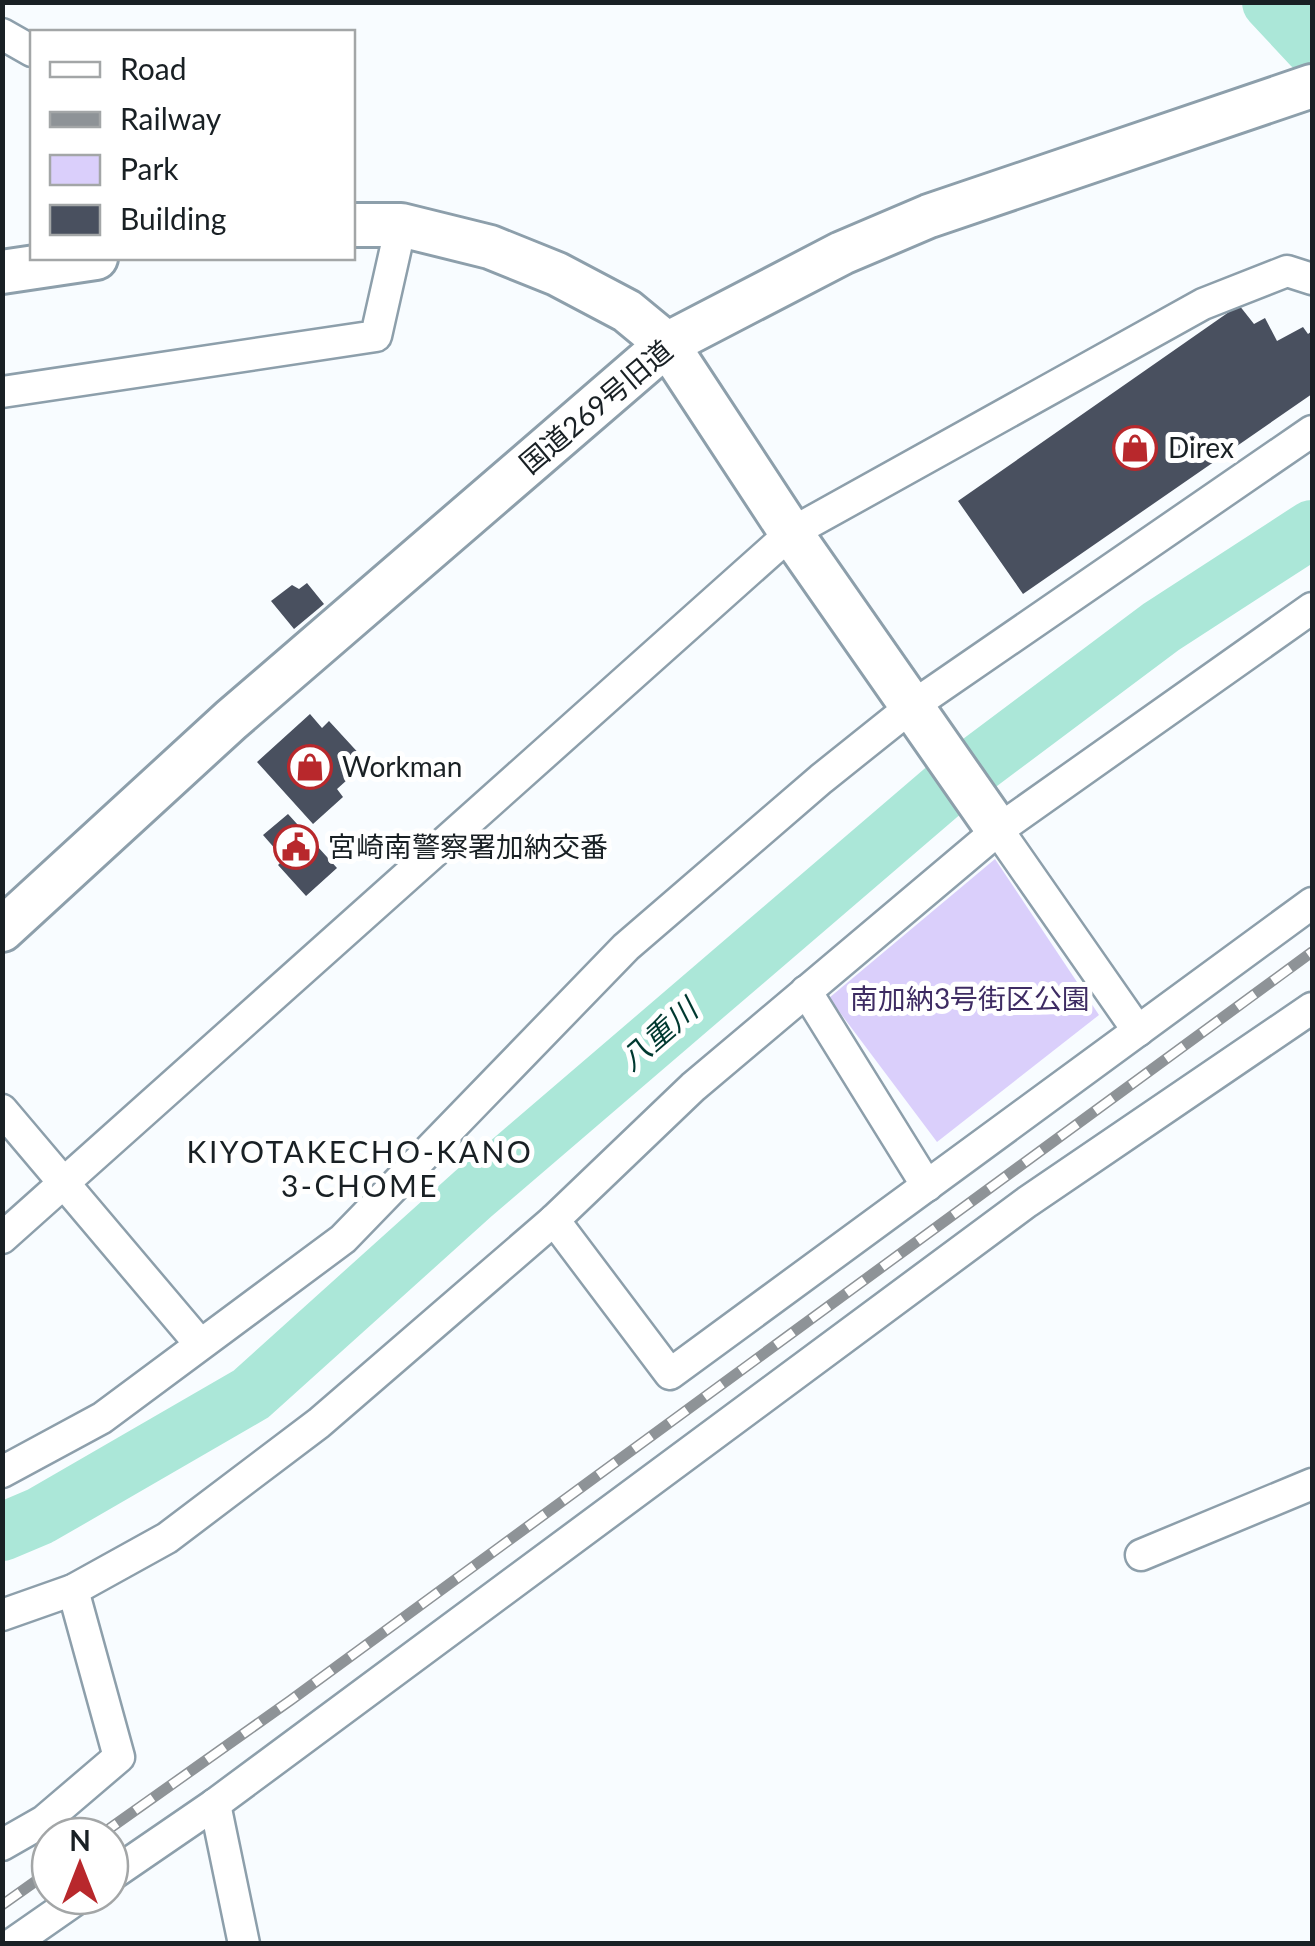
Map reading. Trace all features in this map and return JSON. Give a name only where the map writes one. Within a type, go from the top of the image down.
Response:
[{"type":"street","points":[[2,34],[30,51]]},
{"type":"street","name":"国道269号旧道","points":[[2,930],[260,695],[667,344],[842,253],[929,216],[1308,91]]},
{"type":"street","points":[[355,225],[401,225],[490,246],[557,274],[627,312],[667,344],[791,532],[1138,1031]]},
{"type":"street","points":[[2,392],[376,336],[401,225]]},
{"type":"street","points":[[2,272],[83,260]]},
{"type":"street","points":[[2,1238],[791,532],[1203,304],[1287,270],[1312,279]]},
{"type":"street","points":[[2,1472],[102,1418],[343,1240],[626,946],[821,779],[917,715],[1312,431]]},
{"type":"street","points":[[2,1615],[74,1590],[167,1538],[319,1423],[554,1220],[692,1087],[995,825],[1312,608]]},
{"type":"street","points":[[554,1220],[670,1374],[1312,903]]},
{"type":"street","points":[[806,991],[927,1186]]},
{"type":"street","points":[[130,1862],[215,1804],[1027,1202],[1312,1008]]},
{"type":"street","points":[[2,1110],[200,1344]]},
{"type":"street","points":[[1140,1554],[1312,1484]]},
{"type":"street","points":[[2,1845],[44,1821],[119,1757],[74,1590]]},
{"type":"street","points":[[215,1804],[244,1944]]},
{"type":"street","points":[[12,1944],[52,1916]]},
{"type":"green space","name":"南加納3号街区公園","points":[[995,859],[1099,1015],[937,1142],[829,998]]},
{"type":"building","name":"Direx","points":[[1239,305],[1254,324],[1265,318],[1277,341],[1303,327],[1308,334],[1312,331],[1312,394],[1023,594],[958,501]]},
{"type":"building","points":[[307,583],[324,604],[294,629],[271,601],[292,585],[299,589]]},
{"type":"building","name":"Workman","points":[[310,714],[322,728],[329,721],[363,758],[357,771],[337,789],[343,797],[313,824],[257,762]]},
{"type":"building","name":"宮崎南警察署加納交番","points":[[288,814],[337,868],[306,896],[278,865],[284,859],[263,835]]},
{"type":"waterway","points":[[1271,2],[1312,46]]},
{"type":"waterway","name":"八重川","points":[[2,1532],[40,1516],[251,1394],[473,1194],[950,785],[1161,627],[1312,529]]},
{"type":"railway","points":[[127,1816],[1312,952]]},
{"type":"railway","points":[[2,1905],[30,1885]]},
{"type":"place","name":"Direx","points":[[1135,448]]},
{"type":"place","name":"Workman","points":[[310,767]]},
{"type":"place","name":"宮崎南警察署加納交番","points":[[296,847]]},
{"type":"district","name":"KIYOTAKECHO-KANO 3-CHOME","points":[[360,1170]]}]
